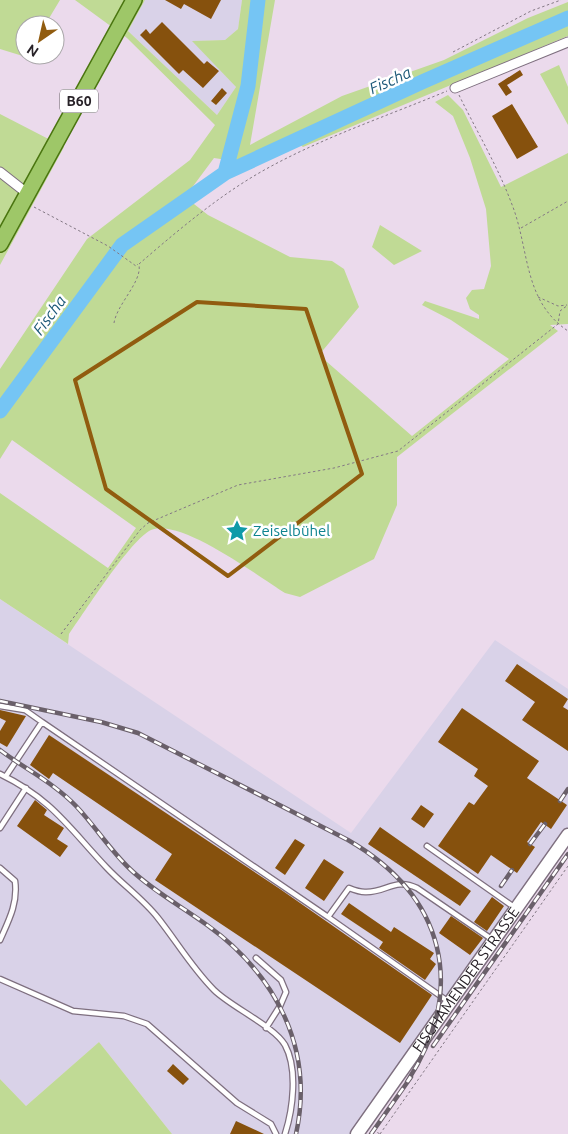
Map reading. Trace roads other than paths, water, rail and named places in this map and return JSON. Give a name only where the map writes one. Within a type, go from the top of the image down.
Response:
[{"type":"main road","name":"B60","points":[[0,244],[27,200],[134,0]]},
{"type":"main road","name":"FISCHAMENDER STRASSE","points":[[360,1129],[568,835]]},
{"type":"street","points":[[455,88],[568,43]]},
{"type":"street","points":[[0,172],[27,200]]},
{"type":"lane","points":[[0,706],[26,710],[450,1003]]},
{"type":"lane","points":[[6,776],[42,722]]},
{"type":"lane","points":[[0,774],[26,788],[51,806],[107,868],[150,908],[190,964],[213,989],[232,1005],[282,1040],[290,1062],[292,1095],[286,1134]]},
{"type":"lane","points":[[0,828],[26,788]]},
{"type":"lane","points":[[427,846],[517,908]]},
{"type":"lane","points":[[0,868],[15,880],[17,892],[10,919],[0,940]]},
{"type":"lane","points":[[328,917],[349,888],[366,892],[396,883],[405,884],[417,888],[494,941]]},
{"type":"lane","points":[[256,958],[281,980],[286,992],[280,1006],[266,1028]]},
{"type":"lane","points":[[0,979],[73,1010],[124,1016],[147,1024],[237,1103],[271,1124],[276,1134]]},
{"type":"waterway","name":"Fischa","points":[[225,173],[248,86],[258,0]]},
{"type":"waterway","name":"Fischa","points":[[0,411],[122,245],[225,173],[422,82],[568,18]]},
{"type":"railway","points":[[0,701],[101,722],[138,733],[348,840],[381,863],[407,888],[425,916],[437,947],[441,979],[437,1012],[426,1047],[407,1082]]},
{"type":"railway","points":[[0,750],[49,783],[67,798],[130,869],[207,925],[252,966],[270,990],[284,1016],[294,1043],[300,1072],[300,1102],[296,1134]]},
{"type":"railway","points":[[560,801],[568,789]]},
{"type":"railway","points":[[530,844],[545,824]]},
{"type":"railway","points":[[433,1046],[568,854]]},
{"type":"railway","points":[[501,886],[512,870]]},
{"type":"railway","points":[[371,1134],[411,1077]]},
{"type":"place","name":"Zeiselbühel","points":[[237,531]]}]
